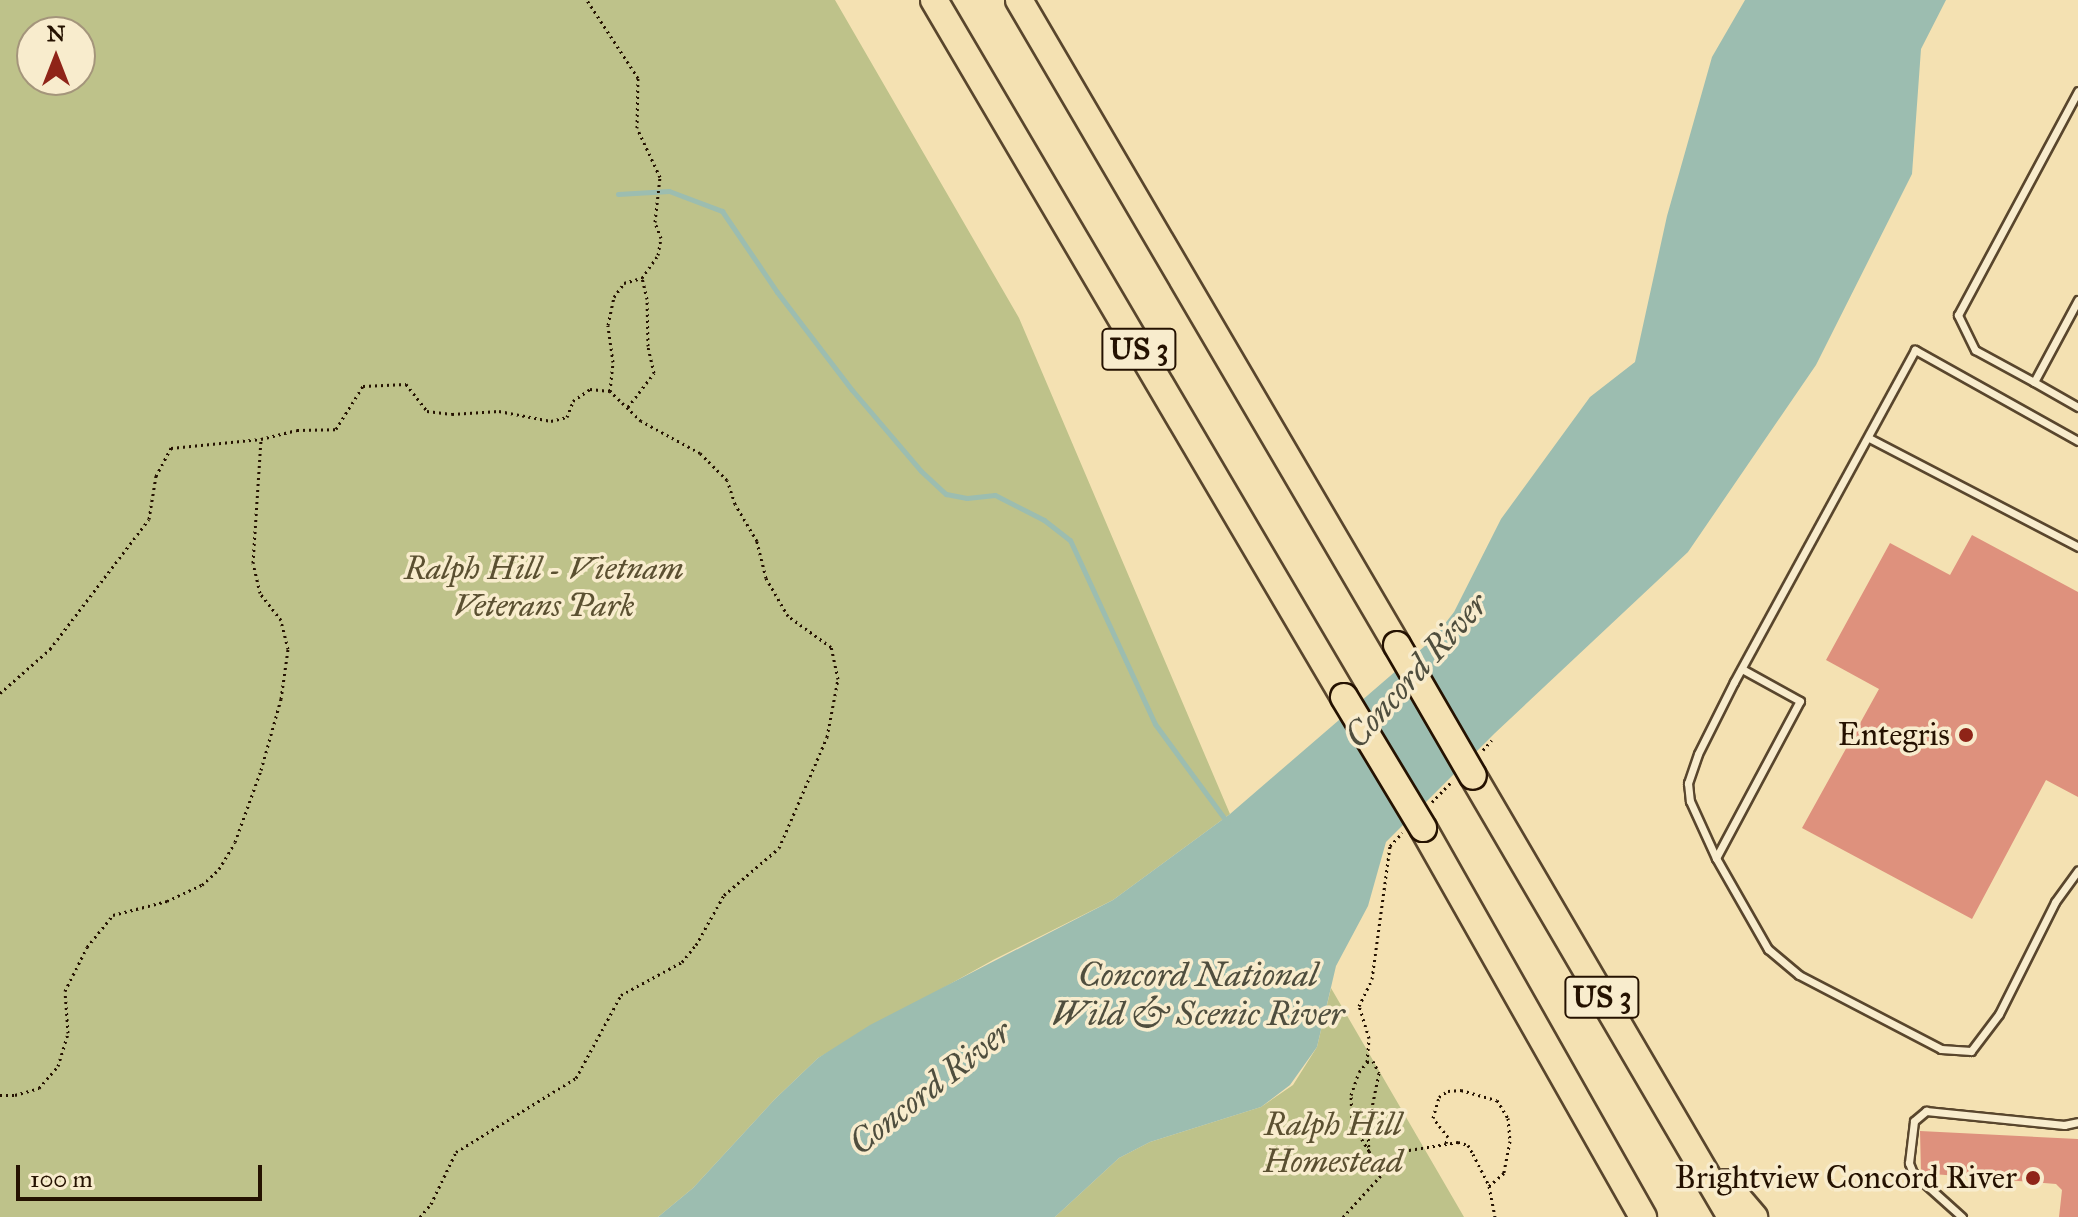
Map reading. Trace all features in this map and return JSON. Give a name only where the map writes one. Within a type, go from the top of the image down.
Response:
[{"type":"highway","name":"US 3","points":[[934,0],[1344,697],[1421,819],[1536,1035],[1643,1217]]},
{"type":"highway","name":"US 3","points":[[1019,0],[1397,645],[1467,774],[1731,1217]]},
{"type":"highway","points":[[1682,1134],[1754,1217]]},
{"type":"lane","points":[[2078,91],[1958,315],[1975,350],[2078,407]]},
{"type":"lane","points":[[2034,382],[2078,300]]},
{"type":"lane","points":[[2078,441],[1915,350],[1742,669],[1698,754],[1688,783],[1690,801],[1716,858],[1768,949],[1799,975],[1941,1049],[1971,1051],[1999,1014],[2055,902],[2078,870]]},
{"type":"lane","points":[[1869,438],[2078,547]]},
{"type":"lane","points":[[1716,858],[1800,701],[1742,669]]},
{"type":"lane","points":[[1962,1217],[1913,1173],[1909,1163],[1914,1121],[1926,1111],[2064,1125],[2078,1122]]},
{"type":"path","points":[[587,0],[638,78],[637,128],[660,177],[655,222],[661,238],[658,255],[642,278],[624,283],[614,297],[608,325],[613,362],[610,391]]},
{"type":"path","points":[[628,407],[654,373],[642,278]]},
{"type":"path","points":[[0,693],[50,649],[149,519],[156,476],[171,448],[261,439],[297,430],[336,429],[363,386],[406,384],[427,411],[452,414],[499,411],[551,421],[567,417],[573,401],[590,389],[610,391],[641,421],[700,453],[727,480],[735,504],[757,541],[766,578],[788,616],[831,647],[838,679],[827,737],[779,848],[724,895],[696,945],[682,962],[621,995],[576,1078],[456,1152],[431,1204],[420,1217]]},
{"type":"path","points":[[0,1095],[15,1095],[39,1088],[58,1066],[68,1033],[65,991],[87,947],[113,915],[167,901],[202,885],[219,869],[235,842],[277,713],[288,649],[281,620],[260,593],[253,563],[261,439]]},
{"type":"path","points":[[1482,751],[1492,740]]},
{"type":"path","points":[[1389,1164],[1375,1162],[1359,1139],[1351,1115],[1352,1087],[1367,1062],[1369,1038],[1359,1006],[1372,979],[1390,846],[1467,774]]},
{"type":"path","points":[[1367,1062],[1377,1065],[1379,1073],[1368,1127],[1369,1151]]},
{"type":"path","points":[[1446,1143],[1448,1137],[1433,1118],[1439,1097],[1448,1091],[1461,1090],[1497,1100],[1508,1118],[1510,1141],[1504,1173],[1489,1186]]},
{"type":"path","points":[[1343,1217],[1403,1151],[1446,1143],[1468,1145],[1489,1186],[1495,1217]]},
{"type":"green space","name":"Ralph Hill - Vietnam Veterans Park","points":[[0,0],[835,0],[1019,318],[1230,814],[1113,900],[993,960],[818,1058],[775,1099],[693,1188],[658,1217],[0,1217]]},
{"type":"green space","name":"Ralph Hill Homestead","points":[[1331,988],[1464,1217],[1055,1217],[1119,1158],[1150,1142],[1261,1107],[1293,1085],[1317,1047]]},
{"type":"water","points":[[1745,0],[1946,0],[1921,49],[1912,174],[1816,365],[1688,552],[1495,733],[1386,842],[1368,906],[1336,966],[1317,1047],[1290,1085],[1261,1107],[1150,1142],[1119,1158],[1055,1217],[658,1217],[693,1188],[775,1099],[818,1058],[870,1025],[1113,900],[1230,814],[1433,639],[1454,612],[1501,519],[1590,397],[1635,362],[1667,216],[1712,57]]},
{"type":"building","name":"Entegris","points":[[1972,535],[2078,592],[2078,797],[2046,780],[1972,919],[1802,828],[1879,689],[1826,660],[1890,543],[1950,575]]},
{"type":"building","name":"Brightview Concord River","points":[[1920,1131],[2078,1139],[2078,1217],[2059,1217],[2062,1190],[2056,1184],[1921,1173]]},
{"type":"waterway","points":[[618,194],[669,191],[722,211],[777,292],[852,390],[921,471],[946,494],[967,498],[995,495],[1044,520],[1070,540],[1155,724],[1227,822]]},
{"type":"place","name":"Entegris","points":[[1966,735]]},
{"type":"place","name":"Brightview Concord River","points":[[2033,1178]]},
{"type":"water label","name":"Concord River","points":[[1416,670]]},
{"type":"water label","name":"Concord National Wild & Scenic River","points":[[1198,994]]},
{"type":"water label","name":"Concord River","points":[[930,1087]]}]
